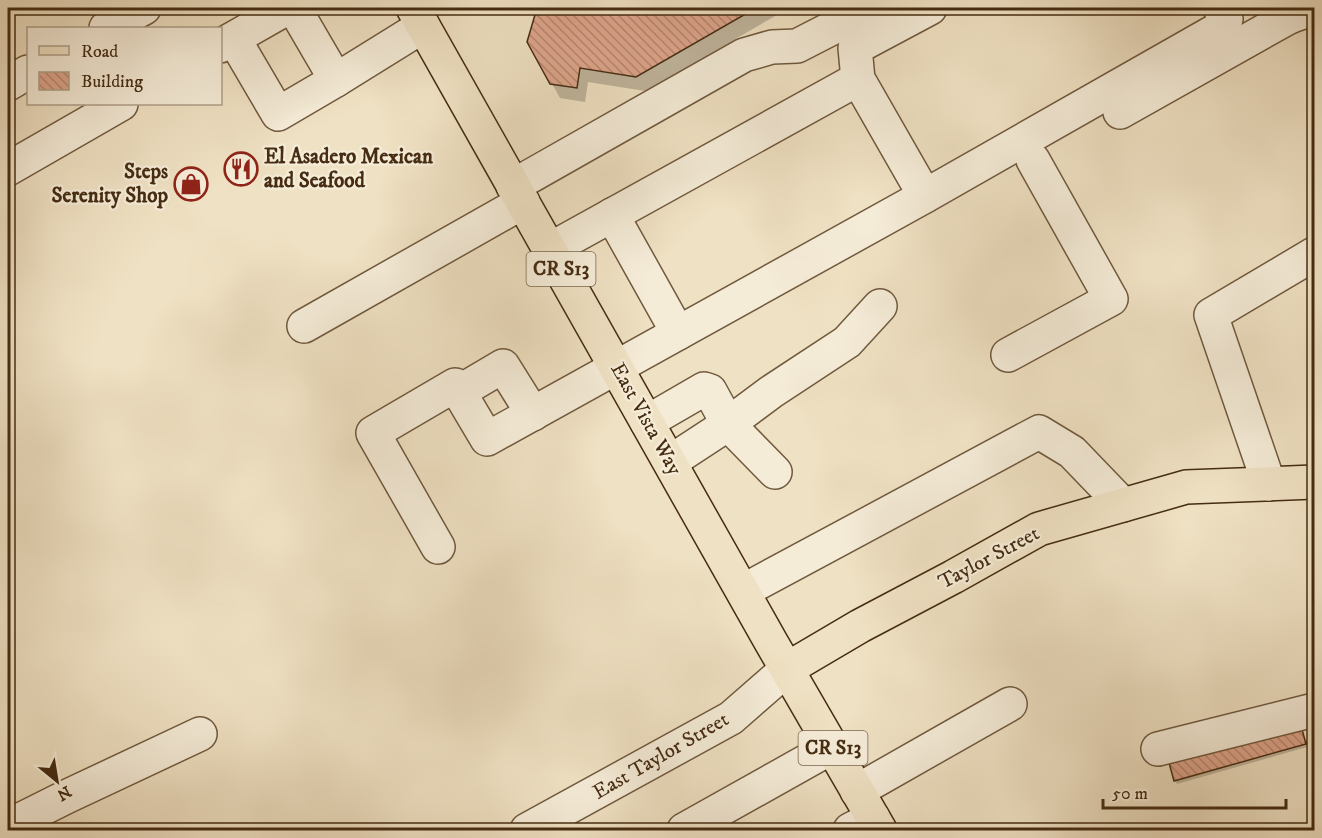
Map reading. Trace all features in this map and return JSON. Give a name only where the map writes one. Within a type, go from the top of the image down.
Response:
[{"type":"main road","name":"East Vista Way","points":[[418,17],[832,747],[865,817]]},
{"type":"main road","name":"Taylor Street","points":[[787,669],[860,626],[1039,529],[1186,487],[1314,482]]},
{"type":"street","points":[[113,27],[144,8]]},
{"type":"street","points":[[287,8],[227,43],[278,114],[336,80],[418,17]]},
{"type":"street","points":[[294,8],[336,80]]},
{"type":"street","points":[[304,326],[744,55],[772,47],[797,46],[871,8]]},
{"type":"street","points":[[927,207],[858,79],[855,48],[930,8]]},
{"type":"street","points":[[927,207],[1224,26],[1226,19],[1220,8]]},
{"type":"street","points":[[438,547],[373,433],[455,385],[487,439],[678,333],[927,207],[1033,160],[1295,11]]},
{"type":"street","points":[[8,84],[27,73]]},
{"type":"street","points":[[549,250],[858,79]]},
{"type":"street","points":[[8,169],[119,105]]},
{"type":"street","points":[[1008,356],[1111,299],[1033,160]]},
{"type":"street","points":[[612,216],[678,333]]},
{"type":"street","points":[[1269,484],[1211,315],[1314,254]]},
{"type":"street","points":[[670,462],[847,342],[880,306]]},
{"type":"street","points":[[459,392],[503,366],[532,414]]},
{"type":"street","points":[[647,422],[704,389],[710,391],[728,424],[775,472]]},
{"type":"street","points":[[743,591],[1039,432],[1072,452],[1123,505]]},
{"type":"street","name":"East Taylor Street","points":[[527,831],[731,718],[787,669]]},
{"type":"street","points":[[865,817],[1010,704]]},
{"type":"street","points":[[1158,749],[1314,710]]},
{"type":"street","points":[[8,826],[200,734]]},
{"type":"street","points":[[684,831],[832,747]]},
{"type":"building","points":[[537,8],[756,8],[636,77],[580,68],[577,88],[550,84],[527,42]]},
{"type":"building","points":[[1300,722],[1306,744],[1174,781],[1168,759]]},
{"type":"building","points":[[1314,726],[1314,748],[1306,744]]},
{"type":"place","name":"El Asadero Mexican and Seafood","points":[[241,169]]},
{"type":"place","name":"Steps Serenity Shop","points":[[191,184]]}]
